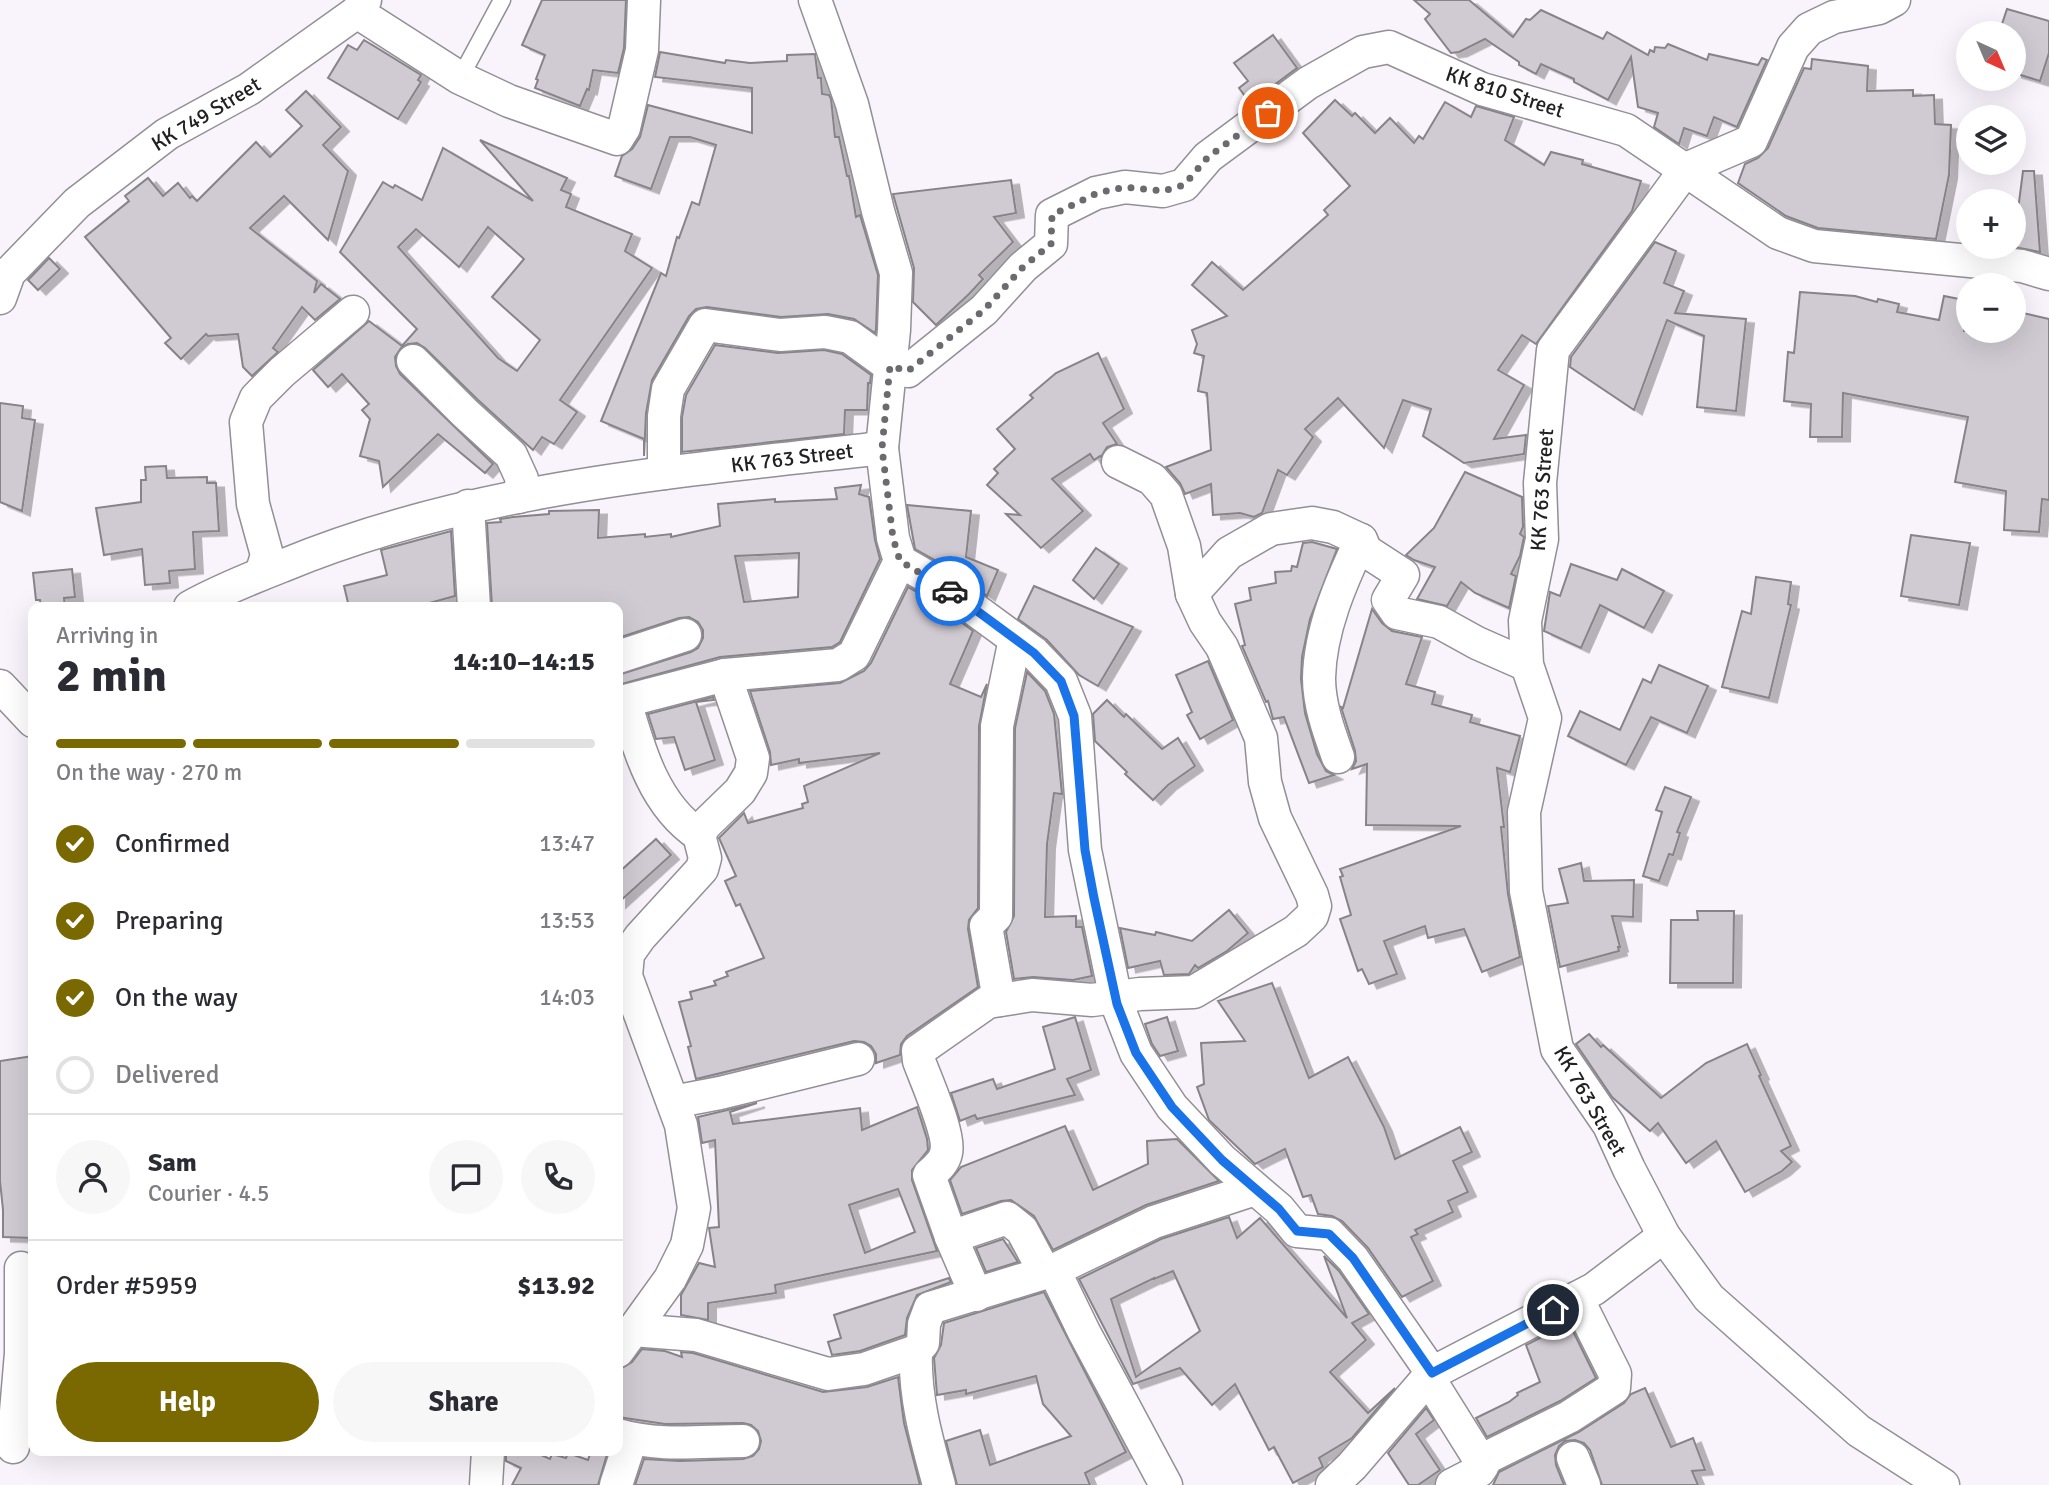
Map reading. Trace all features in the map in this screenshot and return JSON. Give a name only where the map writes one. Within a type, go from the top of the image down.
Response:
[{"type":"street","points":[[361,6],[460,78],[509,101],[617,139],[624,128],[642,50],[644,0]]},
{"type":"street","points":[[815,0],[852,104],[896,273],[882,448]]},
{"type":"street","points":[[1686,169],[1751,141],[1794,47],[1809,29],[1834,17],[1879,8],[1894,0]]},
{"type":"street","name":"KK 749 Street","points":[[0,298],[9,273],[77,203],[167,134],[249,89],[361,6]]},
{"type":"street","name":"KK 810 Street","points":[[890,366],[908,371],[984,310],[1023,267],[1051,244],[1052,215],[1097,193],[1125,187],[1163,191],[1184,185],[1208,157],[1308,83],[1363,52],[1389,47],[1482,89],[1626,130],[1778,233],[1814,246],[2022,266],[2049,274]]},
{"type":"street","name":"KK 763 Street","points":[[1686,169],[1553,350],[1540,483],[1542,539],[1525,621],[1527,664],[1545,718],[1524,812],[1526,891],[1557,1049],[1609,1125],[1664,1237],[1709,1298],[1859,1431],[1943,1485]]},
{"type":"street","points":[[261,574],[267,555],[253,504],[246,422],[256,398],[282,372],[353,312]]},
{"type":"street","points":[[664,473],[664,416],[668,389],[705,325],[780,335],[825,332],[850,337],[890,366]]},
{"type":"street","points":[[413,361],[510,455],[522,479],[519,497]]},
{"type":"street","name":"KK 763 Street","points":[[201,602],[336,543],[468,506],[664,473],[882,448],[893,538],[900,561]]},
{"type":"street","points":[[976,1295],[951,1237],[929,1175],[942,1163],[947,1150],[942,1123],[919,1061],[918,1051],[988,1002],[1032,995],[1092,1000],[1194,992],[1296,930],[1312,916],[1315,906],[1275,818],[1265,782],[1261,738],[1222,647],[1205,622],[1192,594],[1184,547],[1166,495],[1152,479],[1118,461]]},
{"type":"street","points":[[468,506],[474,602]]},
{"type":"street","points":[[1192,594],[1229,553],[1271,529],[1312,523],[1333,527],[1361,540],[1366,551],[1403,575],[1388,600],[1398,612],[1439,622],[1477,643],[1527,664]]},
{"type":"street","points":[[1338,757],[1326,723],[1319,679],[1326,630],[1343,578],[1361,540]]},
{"type":"street","points":[[625,1341],[670,1279],[687,1245],[694,1208],[681,1125],[626,976],[623,948],[702,869],[705,858],[699,835],[689,828],[658,791],[641,755],[625,701],[725,675],[838,665],[854,656],[900,561],[940,584],[1034,653],[1061,681],[1074,716],[1085,850],[1116,997],[1136,1053],[1172,1107],[1222,1160],[1279,1209],[1297,1231],[1329,1234],[1353,1258],[1430,1375],[1483,1465],[1479,1471],[1452,1485]]},
{"type":"street","points":[[623,655],[685,635]]},
{"type":"street","points":[[999,1000],[986,926],[996,916],[997,726],[1015,639]]},
{"type":"street","points":[[699,835],[705,825],[740,791],[751,773],[753,758],[725,675]]},
{"type":"street","points":[[0,686],[28,716]]},
{"type":"street","points":[[673,1102],[858,1059]]},
{"type":"street","points":[[625,1341],[696,1335],[828,1374],[864,1369],[916,1351],[923,1343],[924,1324],[930,1308],[1049,1272],[1154,1222],[1255,1189]]},
{"type":"street","points":[[951,1237],[1007,1218],[1021,1230],[1084,1332],[1166,1485]]},
{"type":"street","points":[[1332,1485],[1430,1375],[1594,1289],[1664,1237]]},
{"type":"street","points":[[13,1447],[21,1353],[18,1266]]},
{"type":"street","points":[[1480,1461],[1569,1417],[1614,1388],[1615,1374],[1577,1298]]},
{"type":"street","points":[[916,1351],[915,1377],[924,1432],[939,1485]]},
{"type":"street","points":[[624,1437],[681,1444],[743,1441]]},
{"type":"street","points":[[485,1485],[488,1456]]},
{"type":"street","points":[[616,1485],[621,1456]]},
{"type":"lane","points":[[460,78],[502,0]]},
{"type":"building","points":[[542,0],[626,0],[624,48],[618,73],[593,70],[589,90],[587,89],[580,106],[535,88],[545,55],[522,45]]},
{"type":"building","points":[[1414,0],[1469,0],[1513,37],[1526,19],[1530,20],[1541,10],[1603,39],[1607,32],[1648,55],[1650,50],[1654,52],[1655,47],[1665,48],[1668,44],[1707,60],[1709,54],[1758,65],[1762,58],[1767,60],[1737,127],[1714,117],[1707,136],[1684,128],[1679,144],[1654,127],[1658,113],[1638,107],[1631,57],[1608,100],[1574,82],[1574,79],[1541,64],[1536,74],[1519,65],[1519,62],[1485,39],[1459,52],[1451,53],[1425,19],[1430,14]]},
{"type":"building","points":[[2007,9],[2049,21],[2049,53],[2040,81],[2026,77],[2026,21],[2003,21]]},
{"type":"building","points":[[1273,35],[1297,68],[1250,103],[1239,88],[1248,81],[1234,63]]},
{"type":"building","points":[[364,40],[421,75],[418,80],[421,82],[398,119],[328,78],[348,45],[357,50]]},
{"type":"building","points":[[660,52],[725,63],[726,60],[750,63],[787,61],[787,55],[815,54],[822,94],[829,95],[831,99],[835,137],[839,137],[856,217],[860,215],[878,275],[876,329],[875,333],[854,319],[828,314],[781,317],[707,307],[696,309],[689,316],[652,380],[646,413],[644,456],[644,439],[601,421],[661,273],[666,276],[677,237],[679,238],[692,202],[699,205],[716,145],[690,137],[670,137],[651,189],[615,176],[622,156],[632,149],[640,137],[648,105],[752,133],[752,88],[655,77]]},
{"type":"building","points":[[1812,59],[1868,66],[1867,91],[1913,90],[1913,96],[1934,95],[1935,124],[1951,125],[1949,175],[1936,239],[1818,228],[1786,216],[1738,183],[1745,164],[1758,158],[1768,148],[1804,68],[1811,69]]},
{"type":"building","points":[[306,91],[341,127],[323,145],[348,171],[328,240],[284,196],[250,228],[317,281],[314,293],[321,284],[340,299],[315,320],[302,307],[273,348],[278,352],[252,376],[243,367],[238,334],[206,334],[181,359],[165,343],[171,338],[85,237],[129,201],[125,196],[148,178],[163,196],[178,183],[190,198],[192,196],[197,201],[256,142],[270,157],[302,126],[286,110]]},
{"type":"building","points":[[1335,100],[1352,116],[1355,113],[1375,133],[1390,118],[1414,143],[1419,136],[1423,139],[1445,102],[1471,117],[1476,106],[1514,117],[1505,140],[1544,165],[1551,152],[1583,160],[1582,164],[1641,181],[1632,211],[1536,344],[1522,335],[1498,370],[1524,385],[1494,439],[1526,435],[1524,454],[1464,463],[1423,436],[1431,409],[1403,400],[1384,448],[1338,398],[1305,429],[1313,437],[1287,475],[1278,470],[1262,513],[1254,517],[1240,513],[1213,515],[1211,484],[1185,494],[1180,483],[1166,467],[1211,450],[1207,393],[1198,391],[1204,356],[1194,353],[1197,344],[1192,330],[1227,316],[1192,285],[1212,262],[1243,290],[1328,215],[1324,210],[1350,186],[1303,133]]},
{"type":"building","points":[[480,140],[567,178],[561,190],[571,194],[566,207],[632,234],[625,251],[652,268],[560,400],[577,412],[554,444],[542,437],[533,450],[425,348],[417,343],[408,344],[401,348],[395,357],[400,374],[493,464],[485,473],[438,434],[383,487],[379,461],[360,456],[370,419],[362,410],[369,404],[342,374],[328,387],[313,370],[369,321],[402,346],[417,329],[340,252],[383,182],[393,188],[395,185],[422,200],[443,148],[533,201]],"holes":[[[488,227],[524,259],[492,297],[540,340],[517,371],[498,358],[398,247],[416,229],[459,267]]]},
{"type":"building","points":[[2026,171],[2034,171],[2040,252],[2026,249],[2026,189],[2021,189],[2022,175],[2026,175]]},
{"type":"building","points":[[1011,180],[1016,213],[994,217],[1013,242],[979,275],[983,279],[936,325],[913,302],[914,268],[893,194]]},
{"type":"building","points":[[1655,242],[1676,251],[1664,283],[1684,291],[1675,313],[1746,319],[1736,411],[1697,407],[1704,336],[1667,320],[1634,410],[1570,367],[1571,357]]},
{"type":"building","points":[[49,258],[60,269],[38,290],[28,280]]},
{"type":"building","points":[[1800,292],[1855,296],[1877,302],[1878,299],[1899,304],[1897,312],[1939,320],[1944,296],[1956,298],[1956,343],[2026,343],[2026,314],[2049,319],[2049,500],[2042,499],[2039,532],[2004,530],[2006,491],[1955,482],[1968,417],[1843,393],[1842,437],[1810,437],[1811,404],[1784,401],[1788,352],[1794,353]]},
{"type":"building","points":[[715,345],[778,353],[824,350],[842,354],[871,375],[867,410],[845,410],[844,434],[682,452],[682,417],[686,395]]},
{"type":"building","points":[[1098,353],[1124,409],[1103,423],[1117,444],[1107,447],[1101,457],[1094,460],[1090,454],[1052,479],[1083,511],[1041,548],[1006,514],[1020,515],[987,485],[998,473],[994,469],[1015,449],[997,429],[1033,398],[1030,395],[1056,373]]},
{"type":"building","points":[[0,403],[23,406],[22,418],[35,420],[22,511],[0,502]]},
{"type":"building","points":[[166,466],[167,478],[207,477],[207,483],[216,483],[219,531],[193,532],[195,569],[169,571],[170,583],[145,585],[142,549],[104,555],[96,508],[141,502],[141,480],[146,480],[145,467]]},
{"type":"building","points":[[1465,472],[1522,497],[1523,527],[1520,534],[1524,537],[1520,556],[1511,574],[1516,576],[1509,608],[1475,593],[1461,582],[1447,606],[1417,599],[1435,567],[1406,555],[1434,528]]},
{"type":"building","points":[[861,485],[859,494],[869,497],[880,559],[840,642],[832,647],[720,657],[623,684],[623,673],[698,648],[703,638],[703,630],[698,622],[689,617],[679,618],[623,636],[623,602],[492,602],[487,523],[501,522],[500,519],[549,514],[549,511],[599,510],[598,538],[645,534],[645,537],[671,534],[671,537],[720,526],[718,504],[775,499],[775,502],[837,499],[835,488]],"holes":[[[799,553],[798,597],[744,602],[735,556]]]},
{"type":"building","points":[[907,505],[971,511],[966,557],[998,570],[987,596],[951,569],[915,549]]},
{"type":"building","points":[[451,531],[455,596],[433,602],[348,602],[344,586],[387,575],[381,550]]},
{"type":"building","points":[[1911,535],[1970,543],[1959,605],[1901,596]]},
{"type":"building","points":[[1312,542],[1337,549],[1310,619],[1302,657],[1301,679],[1305,713],[1317,754],[1326,771],[1334,775],[1309,783],[1284,717],[1273,719],[1268,701],[1266,702],[1242,646],[1245,645],[1235,604],[1251,600],[1249,588],[1276,583],[1275,572],[1291,571],[1292,566],[1297,567],[1303,543]]},
{"type":"building","points":[[1096,548],[1119,564],[1094,599],[1073,580]]},
{"type":"building","points":[[1571,564],[1617,580],[1622,569],[1664,591],[1644,628],[1600,605],[1581,648],[1544,631],[1550,592],[1560,596]]},
{"type":"building","points":[[72,569],[75,597],[64,598],[64,602],[36,600],[33,573]]},
{"type":"building","points":[[1756,577],[1791,582],[1788,604],[1791,605],[1769,698],[1722,687],[1742,611],[1751,614]]},
{"type":"building","points":[[1034,586],[1133,627],[1098,686],[1079,675],[1047,640],[1018,619]]},
{"type":"building","points":[[908,587],[930,599],[973,631],[950,684],[981,697],[987,684],[979,726],[978,908],[969,920],[968,929],[978,987],[907,1036],[901,1044],[900,1055],[876,1063],[876,1054],[871,1046],[854,1041],[696,1079],[688,1047],[691,1046],[679,1002],[692,999],[690,992],[716,985],[714,981],[728,976],[726,972],[764,958],[740,904],[736,906],[725,881],[736,876],[719,838],[744,813],[748,823],[803,808],[802,804],[808,802],[804,786],[880,753],[799,763],[799,759],[771,765],[770,752],[750,691],[840,683],[864,671],[871,663]]},
{"type":"building","points":[[1372,609],[1392,631],[1422,637],[1406,684],[1435,692],[1432,704],[1472,715],[1470,722],[1520,736],[1510,772],[1497,768],[1508,894],[1520,957],[1482,972],[1464,929],[1428,938],[1425,926],[1384,941],[1397,974],[1369,984],[1362,969],[1358,971],[1340,919],[1351,915],[1340,869],[1461,826],[1366,825],[1367,764],[1352,769],[1356,761],[1355,751],[1341,707],[1343,708]]},
{"type":"building","points":[[1208,661],[1233,720],[1200,739],[1187,715],[1192,712],[1176,675]]},
{"type":"building","points":[[1659,665],[1708,686],[1687,733],[1651,717],[1626,765],[1568,736],[1580,711],[1620,730],[1643,679],[1651,683]]},
{"type":"building","points":[[1027,672],[1045,691],[1054,714],[1062,794],[1054,793],[1047,844],[1045,917],[1076,916],[1076,927],[1082,927],[1092,976],[1073,980],[1033,977],[1014,979],[1006,932],[1014,916],[1015,728]]},
{"type":"building","points":[[713,697],[714,700],[696,702],[715,760],[685,770],[674,737],[656,739],[648,714]]},
{"type":"building","points":[[1107,700],[1124,717],[1126,714],[1162,749],[1178,738],[1195,766],[1168,785],[1153,800],[1095,741],[1093,714]]},
{"type":"building","points":[[1665,787],[1691,797],[1677,832],[1680,833],[1673,855],[1669,854],[1659,881],[1643,876],[1662,812],[1656,810]]},
{"type":"building","points":[[656,839],[671,855],[623,898],[623,869]]},
{"type":"building","points":[[1581,863],[1584,881],[1634,880],[1633,917],[1612,916],[1619,951],[1560,967],[1548,906],[1568,903],[1559,869]]},
{"type":"building","points":[[1229,910],[1248,933],[1227,951],[1198,968],[1195,965],[1189,974],[1164,975],[1160,961],[1128,968],[1120,928],[1155,935],[1156,932],[1192,941]]},
{"type":"building","points":[[1697,911],[1734,911],[1733,983],[1670,983],[1671,920],[1698,920]]},
{"type":"building","points":[[1272,983],[1309,1078],[1348,1057],[1384,1127],[1395,1159],[1460,1127],[1472,1152],[1453,1161],[1468,1192],[1448,1201],[1453,1212],[1415,1230],[1418,1234],[1411,1237],[1433,1281],[1402,1297],[1368,1248],[1342,1221],[1318,1214],[1311,1195],[1303,1197],[1285,1149],[1255,1164],[1209,1120],[1197,1087],[1204,1084],[1201,1043],[1245,1041],[1218,1001]]},
{"type":"building","points":[[1075,1017],[1091,1070],[1067,1079],[1075,1095],[977,1119],[975,1115],[960,1121],[951,1093],[993,1079],[997,1089],[1055,1069],[1043,1027]]},
{"type":"building","points":[[1167,1017],[1178,1051],[1160,1056],[1152,1044],[1145,1024]]},
{"type":"building","points":[[1589,1034],[1661,1098],[1706,1063],[1747,1044],[1791,1146],[1781,1151],[1792,1162],[1782,1171],[1745,1192],[1716,1141],[1686,1163],[1658,1123],[1650,1131],[1612,1097],[1576,1044]]},
{"type":"building","points":[[28,1057],[28,1238],[3,1237],[0,1061]]},
{"type":"building","points":[[757,1103],[730,1112],[733,1124],[860,1108],[862,1130],[917,1107],[928,1150],[912,1170],[912,1180],[937,1251],[775,1285],[776,1293],[708,1303],[708,1320],[681,1315],[681,1295],[699,1263],[715,1267],[709,1228],[719,1227],[715,1140],[702,1143],[698,1117]],"holes":[[[898,1189],[915,1232],[865,1253],[849,1205]]]},
{"type":"building","points":[[1065,1126],[1093,1190],[1148,1164],[1147,1141],[1177,1139],[1219,1181],[1146,1205],[1053,1250],[1034,1216],[1011,1200],[962,1214],[950,1180],[961,1167]]},
{"type":"building","points":[[1229,1217],[1237,1238],[1260,1218],[1347,1318],[1324,1256],[1339,1271],[1369,1314],[1352,1323],[1366,1340],[1330,1372],[1368,1413],[1395,1388],[1352,1438],[1319,1458],[1323,1467],[1293,1483],[1274,1447],[1269,1450],[1235,1384],[1212,1405],[1180,1368],[1133,1384],[1079,1279],[1161,1239]],"holes":[[[1173,1271],[1200,1331],[1136,1377],[1111,1299]]]},
{"type":"building","points":[[1003,1239],[1018,1262],[986,1272],[976,1248]]},
{"type":"building","points":[[949,1278],[951,1282],[917,1295],[907,1318],[905,1335],[860,1351],[832,1355],[828,1342],[841,1338],[834,1315]]},
{"type":"building","points":[[1044,1292],[1126,1452],[1085,1473],[1090,1485],[957,1485],[946,1441],[980,1430],[990,1465],[1071,1436],[1043,1404],[1036,1376],[966,1394],[966,1390],[937,1395],[934,1358],[941,1345],[944,1323]]},
{"type":"building","points":[[1569,1323],[1596,1378],[1560,1401],[1487,1437],[1476,1418],[1509,1402],[1517,1393],[1540,1382],[1526,1345]]},
{"type":"building","points":[[642,1349],[665,1351],[682,1357],[681,1352],[693,1353],[823,1392],[867,1387],[898,1377],[904,1423],[920,1485],[635,1485],[644,1459],[743,1459],[753,1456],[761,1441],[758,1431],[743,1423],[665,1424],[623,1418],[623,1367],[632,1362]]},
{"type":"building","points":[[1645,1388],[1671,1447],[1693,1438],[1705,1470],[1692,1471],[1698,1485],[1602,1485],[1590,1450],[1584,1443],[1575,1440],[1565,1441],[1555,1455],[1564,1485],[1493,1485],[1499,1472],[1579,1432],[1624,1403],[1631,1394]]},
{"type":"building","points":[[1426,1408],[1434,1420],[1416,1434],[1440,1470],[1418,1485],[1409,1485],[1388,1453]]},
{"type":"building","points":[[506,1456],[543,1456],[550,1459],[551,1456],[577,1456],[588,1460],[589,1456],[607,1456],[598,1485],[512,1485],[521,1468],[506,1461]]},
{"type":"way so far","points":[[950,591],[900,561],[893,538],[882,448],[890,366],[908,371],[984,310],[1023,267],[1051,244],[1052,215],[1097,193],[1125,187],[1163,191],[1184,185],[1208,157],[1268,113]]},
{"type":"route","points":[[950,591],[1034,653],[1061,681],[1074,716],[1085,850],[1117,1004],[1136,1053],[1172,1107],[1222,1160],[1279,1209],[1297,1231],[1329,1234],[1353,1258],[1432,1373],[1553,1310]]}]
